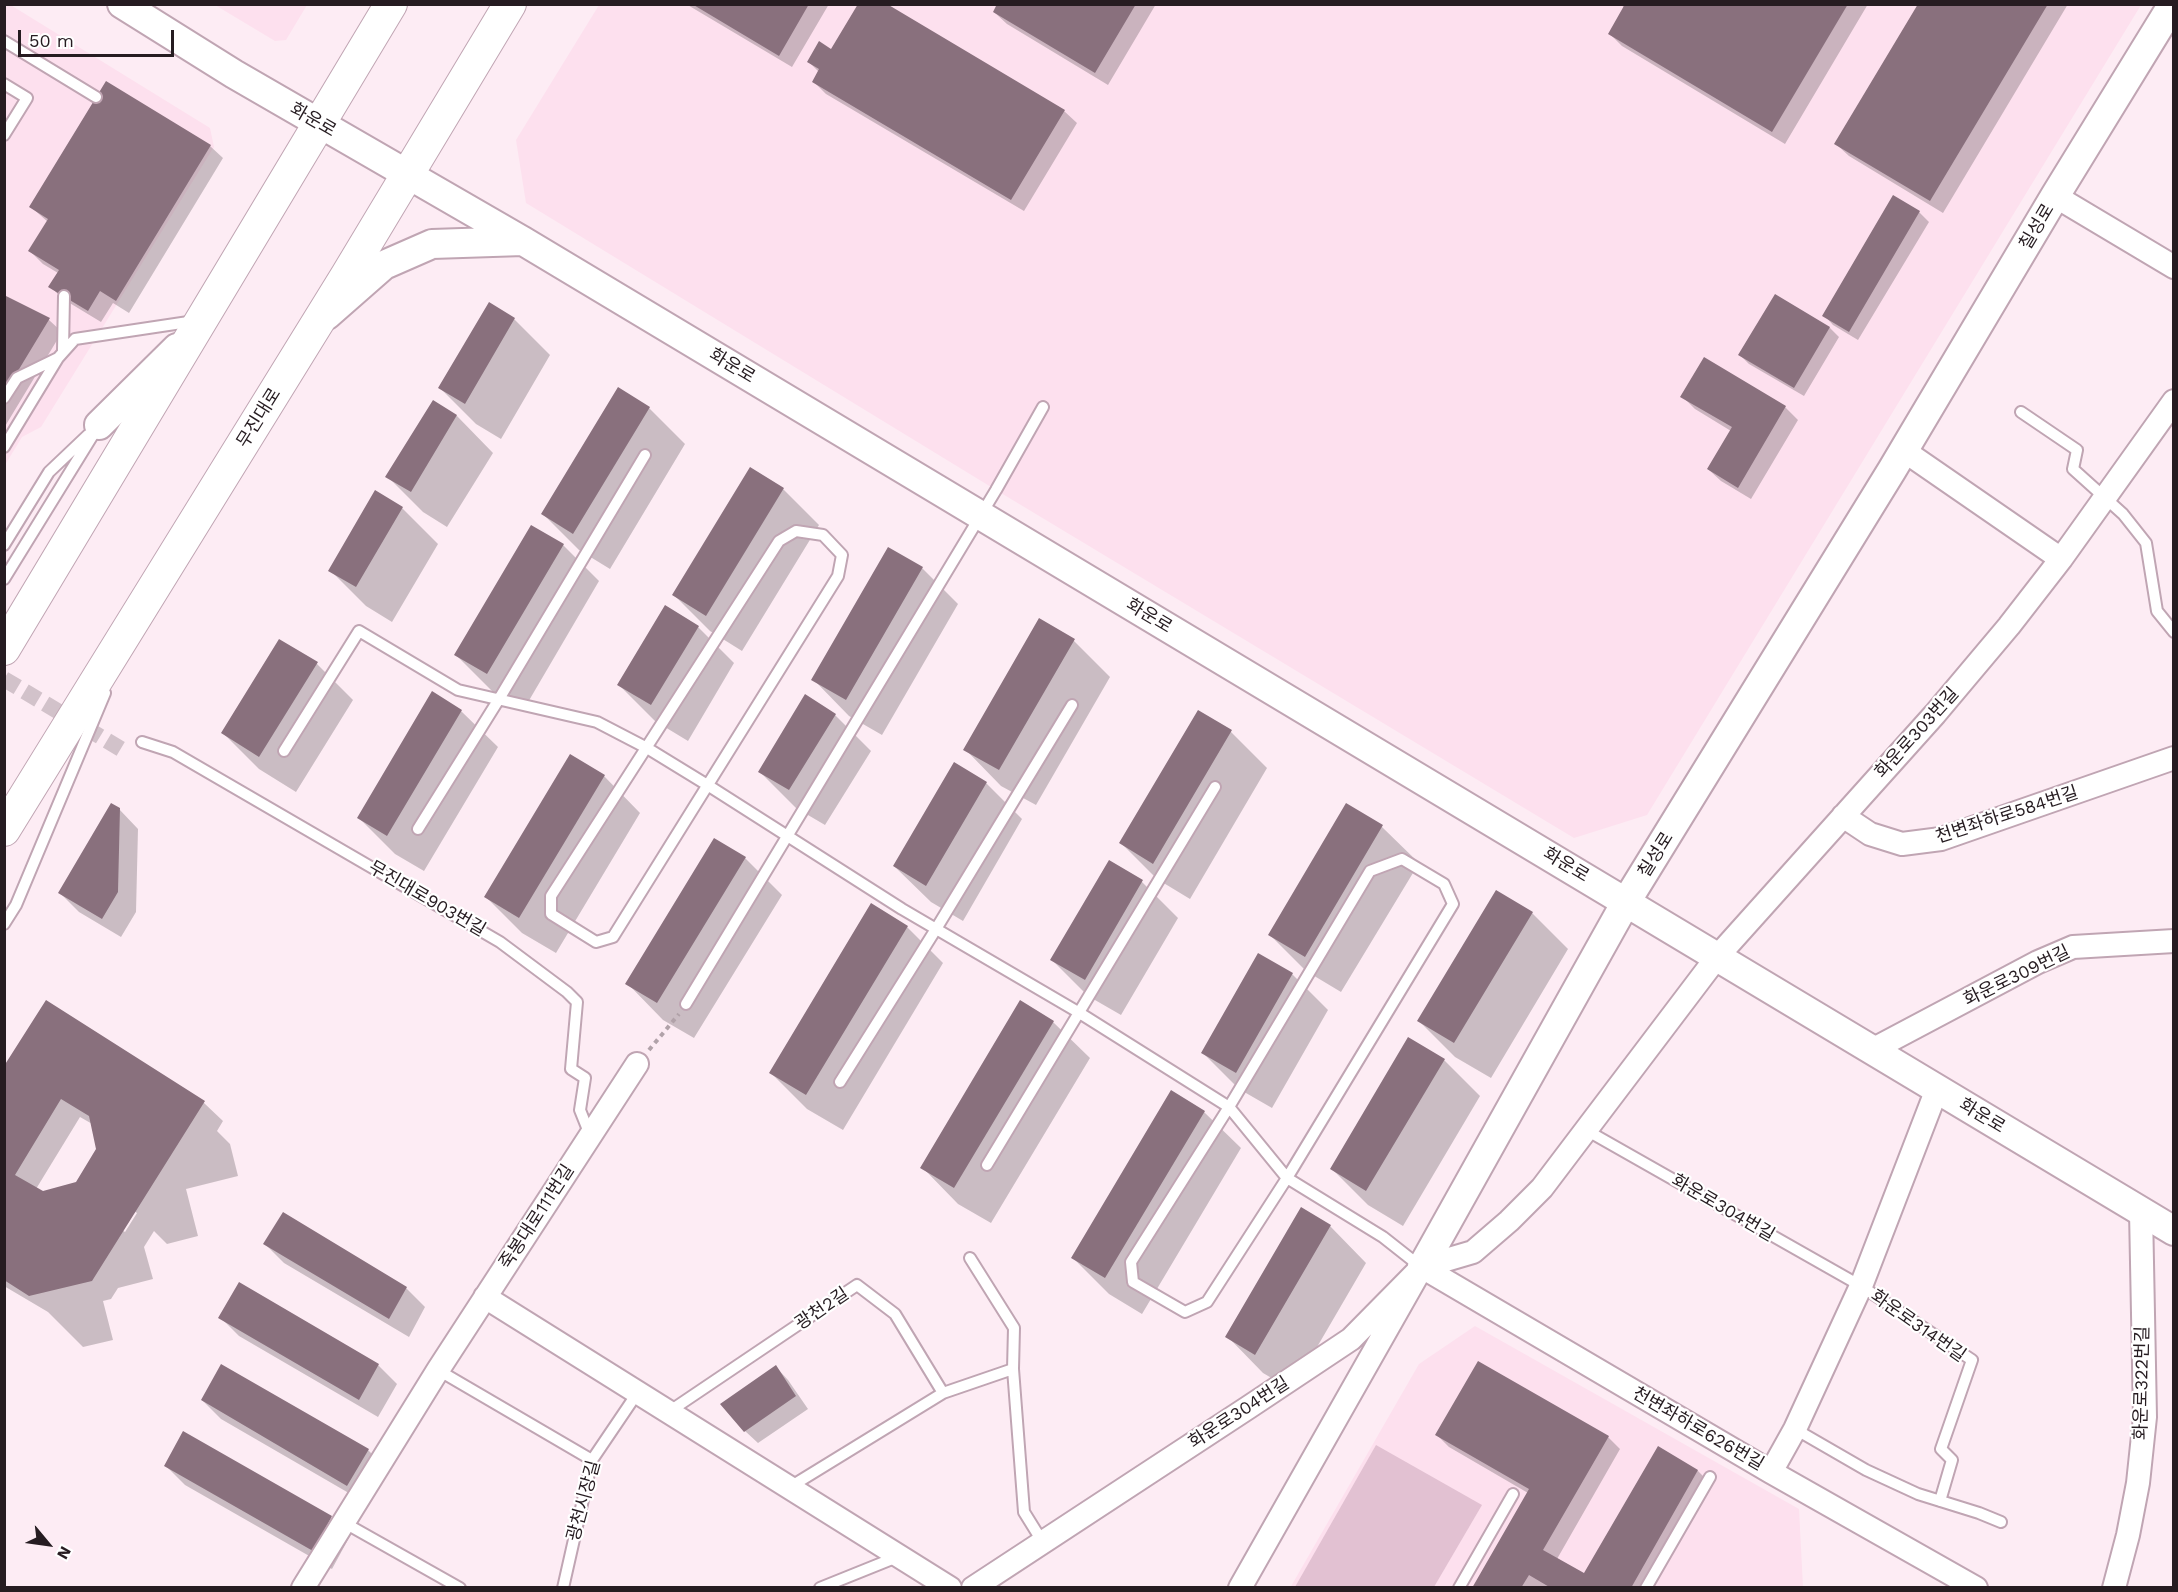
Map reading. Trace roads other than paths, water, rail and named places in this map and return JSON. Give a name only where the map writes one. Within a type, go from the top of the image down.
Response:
[{"type":"main road","points":[[4,649],[391,4]]},
{"type":"main road","name":"무진대로","points":[[4,830],[317,324],[510,4]]},
{"type":"street","name":"화운로","points":[[122,4],[234,74],[524,241],[2174,1231]]},
{"type":"street","name":"칠성로","points":[[1422,1267],[1626,902],[1904,450],[2055,196],[2173,4]]},
{"type":"street","points":[[2055,196],[2174,267]]},
{"type":"street","points":[[317,324],[384,265],[432,244],[524,241]]},
{"type":"street","points":[[99,425],[202,322]]},
{"type":"street","name":"화운로303번길","points":[[1717,957],[1935,714],[2009,626],[2061,559],[2174,401]]},
{"type":"street","points":[[1904,450],[2061,559]]},
{"type":"street","name":"천변좌하로584번길","points":[[1842,816],[1870,834],[1902,844],[1941,838],[2174,758]]},
{"type":"street","name":"화운로309번길","points":[[1872,1050],[2038,962],[2073,947],[2174,941]]},
{"type":"street","name":"화운로304번길","points":[[973,1587],[1351,1339],[1422,1267],[1473,1252],[1542,1188],[1717,957]]},
{"type":"street","name":"죽봉대로111번길","points":[[303,1587],[438,1370],[637,1064]]},
{"type":"street","name":"화운로314번길","points":[[1771,1472],[1795,1429],[1861,1286],[1937,1089]]},
{"type":"street","name":"화운로322번길","points":[[2114,1587],[2128,1535],[2138,1483],[2145,1417],[2141,1211]]},
{"type":"street","points":[[1240,1587],[1422,1267]]},
{"type":"street","name":"천변좌하로626번길","points":[[1422,1267],[1771,1472],[1976,1587]]},
{"type":"street","points":[[485,1297],[950,1587]]},
{"type":"lane","points":[[4,41],[96,97]]},
{"type":"lane","points":[[4,84],[27,98],[4,135]]},
{"type":"lane","points":[[61,354],[64,296]]},
{"type":"lane","points":[[4,447],[61,354],[75,339],[202,322]]},
{"type":"lane","points":[[4,398],[17,378],[61,354]]},
{"type":"lane","points":[[686,1004],[981,515],[1043,407]]},
{"type":"lane","points":[[2021,411],[2077,450],[2073,469],[2123,514],[2146,543],[2157,611],[2174,632]]},
{"type":"lane","points":[[4,545],[49,472],[99,425]]},
{"type":"lane","points":[[4,579],[99,425]]},
{"type":"lane","points":[[418,829],[645,455]]},
{"type":"lane","points":[[796,531],[823,535],[842,555],[838,576],[614,937],[596,942],[551,914],[551,896],[647,748],[779,541],[796,531]]},
{"type":"lane","points":[[4,924],[16,905],[138,613]]},
{"type":"lane","points":[[284,751],[359,631],[458,690],[597,722],[647,748],[936,929],[1078,1012],[1229,1107],[1287,1178],[1383,1237],[1422,1267]]},
{"type":"lane","points":[[840,1082],[1072,705]]},
{"type":"lane","name":"무진대로903번길","points":[[142,742],[173,752],[500,942],[567,992],[577,1002],[571,1069],[585,1078],[580,1110],[591,1136]]},
{"type":"lane","points":[[987,1165],[1215,787]]},
{"type":"lane","points":[[1402,859],[1444,884],[1453,904],[1287,1178],[1207,1302],[1185,1312],[1133,1282],[1131,1262],[1229,1107],[1370,871],[1402,859]]},
{"type":"lane","name":"화운로304번길","points":[[1586,1130],[1861,1286]]},
{"type":"lane","points":[[970,1258],[1014,1328],[1013,1370],[1024,1512],[1042,1541]]},
{"type":"lane","name":"광천2길","points":[[670,1411],[857,1285],[895,1314],[943,1393]]},
{"type":"lane","name":"화운로314번길","points":[[1861,1286],[1972,1360],[1941,1449],[1953,1460],[1940,1501]]},
{"type":"lane","points":[[438,1370],[592,1460]]},
{"type":"lane","points":[[790,1487],[943,1393],[1013,1370]]},
{"type":"lane","name":"광천시장길","points":[[563,1587],[592,1460],[638,1391]]},
{"type":"lane","points":[[1795,1429],[1866,1470],[1918,1494],[2001,1522]]},
{"type":"lane","points":[[1646,1587],[1710,1477]]},
{"type":"lane","points":[[1459,1587],[1513,1494]]},
{"type":"lane","points":[[342,1522],[460,1587]]},
{"type":"lane","points":[[820,1587],[900,1556]]},
{"type":"tunnel","points":[[4,679],[121,749]]}]
